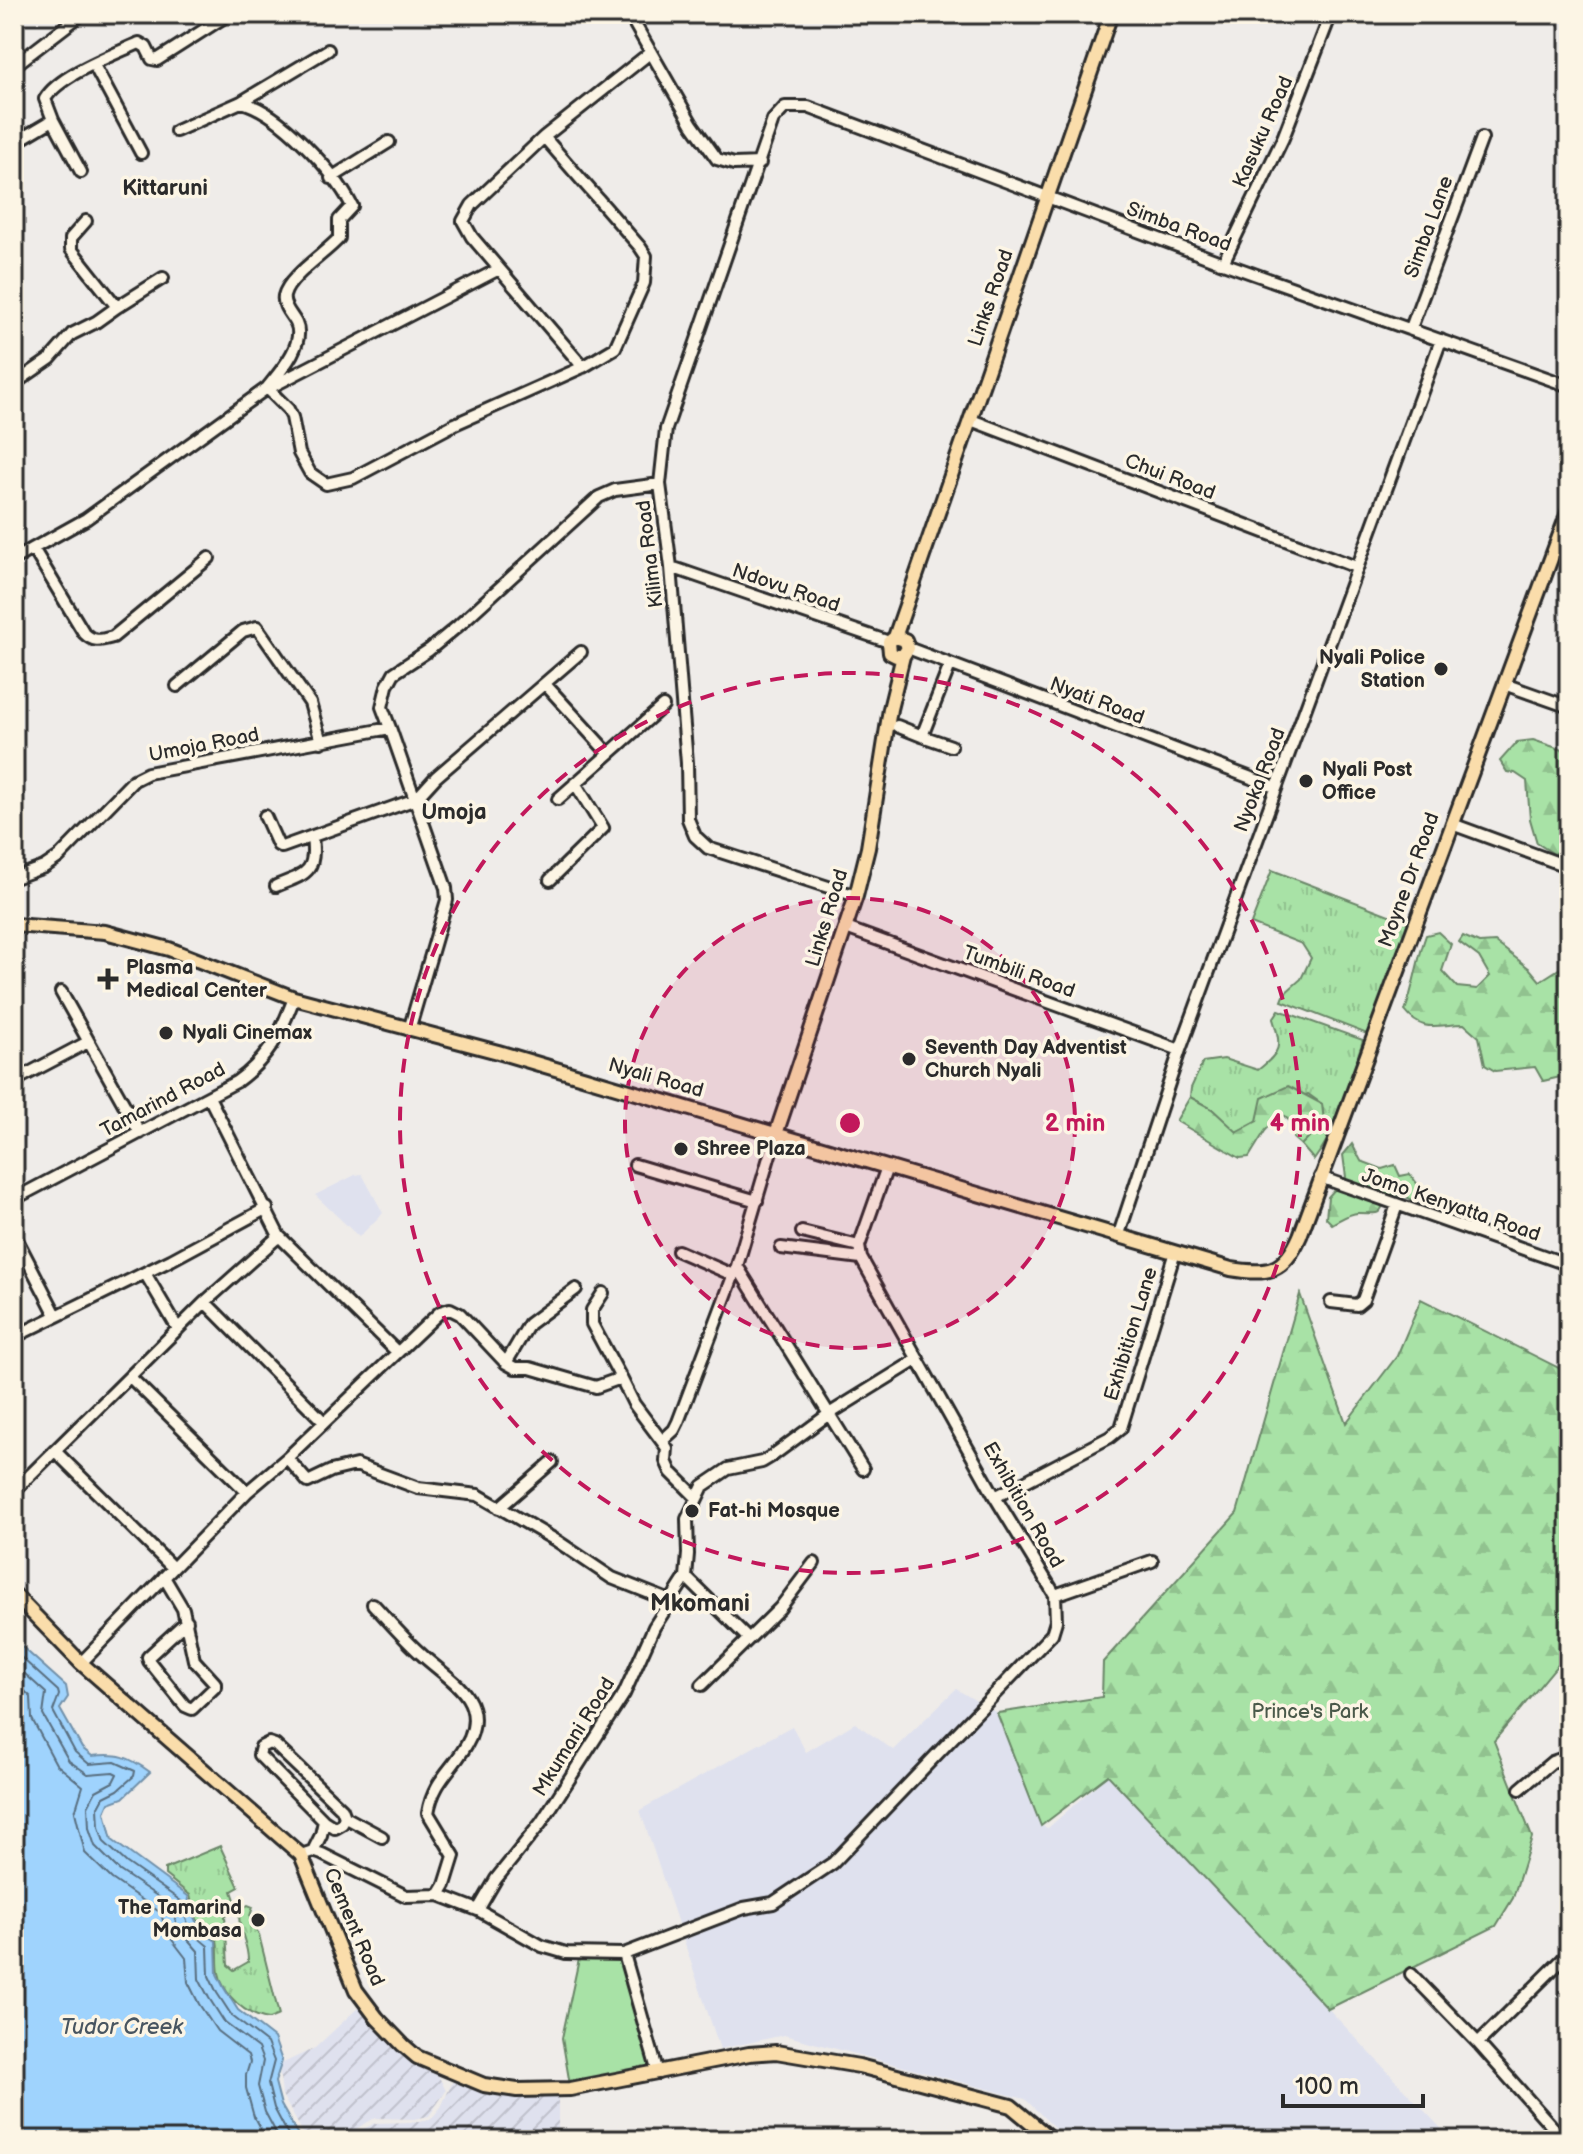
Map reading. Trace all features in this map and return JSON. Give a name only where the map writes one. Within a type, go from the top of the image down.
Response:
[{"type":"main road","name":"Links Road","points":[[776,1134],[846,928],[868,848],[898,646],[909,596],[1111,14]]},
{"type":"main road","name":"Moyne Dr Road","points":[[1285,1263],[1300,1236],[1569,510]]},
{"type":"main road","name":"Nyali Road","points":[[14,925],[105,932],[169,949],[294,998],[498,1052],[1249,1272],[1274,1270],[1285,1263]]},
{"type":"main road","name":"Cement Road","points":[[14,1594],[81,1663],[307,1853],[356,1990],[377,2018],[417,2057],[484,2085],[517,2090],[570,2089],[749,2054],[776,2052],[859,2066],[1011,2106],[1052,2140]]},
{"type":"street","points":[[14,66],[82,14]]},
{"type":"street","points":[[81,172],[45,104],[46,96],[66,80],[139,43],[146,47],[152,59],[157,60],[214,18],[229,14]]},
{"type":"street","points":[[242,14],[259,14]]},
{"type":"street","points":[[629,14],[692,124],[717,159],[734,164],[760,163]]},
{"type":"street","name":"Kasuku Road","points":[[1223,263],[1283,138],[1331,14]]},
{"type":"street","points":[[176,131],[241,102],[328,50]]},
{"type":"street","points":[[583,367],[465,228],[464,214],[544,137],[651,52]]},
{"type":"street","points":[[94,65],[141,153]]},
{"type":"street","points":[[241,102],[284,126],[303,144],[350,202],[351,209],[339,220],[339,238],[286,290],[284,304],[297,326],[299,336],[286,363],[267,388]]},
{"type":"street","name":"Simba Road","points":[[778,112],[785,107],[808,107],[1223,263],[1569,386]]},
{"type":"street","name":"Kilima Road","points":[[778,112],[666,429],[660,484],[671,567],[687,763],[688,819],[695,836],[708,848],[856,896]]},
{"type":"street","points":[[14,143],[53,120]]},
{"type":"street","points":[[267,388],[288,409],[299,453],[310,473],[331,484],[353,478],[455,424],[583,367],[619,344],[644,283],[646,256],[544,137]]},
{"type":"street","name":"Simba Lane","points":[[1411,328],[1482,138]]},
{"type":"street","points":[[331,178],[389,142]]},
{"type":"street","points":[[86,221],[71,238],[71,249],[117,307]]},
{"type":"street","points":[[14,559],[111,502],[267,388],[499,269]]},
{"type":"street","points":[[14,384],[50,359],[72,334],[163,278]]},
{"type":"street","name":"Nyoka Road","points":[[1119,1234],[1180,1050],[1441,340]]},
{"type":"street","name":"Chui Road","points":[[971,420],[1356,567]]},
{"type":"street","points":[[409,1030],[447,900],[446,888],[382,707],[387,686],[394,673],[458,626],[599,497],[615,490],[660,484]]},
{"type":"street","points":[[34,550],[84,633],[97,641],[113,637],[209,558]]},
{"type":"street","name":"Ndovu Road","points":[[671,567],[898,646]]},
{"type":"street","points":[[177,686],[243,631],[257,627],[310,703],[321,742]]},
{"type":"street","name":"Nyati Road","points":[[898,646],[1275,787]]},
{"type":"street","points":[[265,816],[278,845],[282,847],[416,799],[436,777],[581,652]]},
{"type":"street","points":[[922,736],[950,665]]},
{"type":"street","points":[[545,684],[608,753]]},
{"type":"street","points":[[1504,684],[1569,707]]},
{"type":"street","points":[[558,799],[663,706]]},
{"type":"street","points":[[897,726],[951,746]]},
{"type":"street","name":"Umoja Road","points":[[14,878],[44,867],[59,857],[134,780],[148,773],[390,728]]},
{"type":"street","points":[[550,880],[603,828],[575,783]]},
{"type":"street","points":[[1452,824],[1569,867]]},
{"type":"street","points":[[276,886],[310,869],[314,854],[312,838]]},
{"type":"street","name":"Tumbili Road","points":[[846,928],[1180,1050]]},
{"type":"street","points":[[61,992],[140,1133]]},
{"type":"street","name":"Tamarind Road","points":[[14,1199],[236,1082],[265,1057],[294,998]]},
{"type":"street","points":[[14,1081],[88,1042]]},
{"type":"street","points":[[209,1097],[279,1236],[396,1351]]},
{"type":"street","points":[[662,1441],[678,1422],[735,1270],[776,1134]]},
{"type":"street","points":[[635,1165],[757,1201]]},
{"type":"street","name":"Exhibition Road","points":[[624,1954],[744,1908],[773,1903],[833,1863],[1052,1634],[1056,1621],[1055,1595],[995,1497],[861,1258],[859,1246],[887,1167]]},
{"type":"street","name":"Jomo Kenyatta Road","points":[[1320,1177],[1569,1265]]},
{"type":"street","points":[[1331,1302],[1360,1304],[1397,1205]]},
{"type":"street","points":[[14,1337],[145,1273],[267,1208]]},
{"type":"street","points":[[802,1232],[859,1246]]},
{"type":"street","points":[[14,1234],[56,1315]]},
{"type":"street","points":[[14,1491],[205,1302],[279,1236]]},
{"type":"street","points":[[781,1248],[861,1258]]},
{"type":"street","points":[[678,1251],[735,1270],[863,1469]]},
{"type":"street","name":"Exhibition Lane","points":[[995,1497],[1110,1437],[1121,1428],[1175,1252]]},
{"type":"street","points":[[145,1273],[178,1329]]},
{"type":"street","points":[[506,1363],[529,1324],[576,1289]]},
{"type":"street","points":[[603,1293],[592,1310],[592,1324],[634,1404],[667,1448],[666,1461],[671,1472],[697,1498]]},
{"type":"street","points":[[205,1302],[324,1422]]},
{"type":"street","points":[[81,1663],[247,1492],[287,1458],[440,1312],[450,1309],[460,1314],[506,1363],[515,1368],[530,1368],[596,1387],[621,1378]]},
{"type":"street","points":[[748,1638],[686,1577],[687,1519],[703,1486],[728,1469],[762,1462],[829,1414],[918,1359]]},
{"type":"street","points":[[130,1377],[247,1492]]},
{"type":"street","points":[[55,1451],[173,1568]]},
{"type":"street","points":[[287,1458],[308,1482],[331,1471],[356,1465],[418,1488],[478,1495],[557,1541],[612,1578],[670,1601]]},
{"type":"street","points":[[499,1508],[552,1462]]},
{"type":"street","points":[[1055,1595],[1152,1561]]},
{"type":"street","points":[[702,1685],[780,1608],[814,1563]]},
{"type":"street","points":[[164,1577],[183,1609],[187,1621],[194,1660],[213,1680],[215,1687],[192,1709],[185,1706],[148,1657],[187,1621]]},
{"type":"street","name":"Mkumani Road","points":[[478,1910],[496,1879],[541,1823],[612,1717],[654,1627],[686,1577]]},
{"type":"street","points":[[373,1604],[422,1656],[461,1689],[471,1703],[475,1720],[469,1739],[439,1780],[430,1801],[428,1813],[454,1856],[439,1895]]},
{"type":"street","points":[[345,1817],[342,1824],[335,1828],[324,1821],[259,1755],[261,1747],[269,1743],[275,1745],[342,1809],[345,1817],[382,1837]]},
{"type":"street","points":[[1520,1789],[1552,1762],[1569,1756]]},
{"type":"street","points":[[324,1821],[321,1835],[307,1853],[406,1896],[439,1895],[478,1910],[542,1946],[566,1953],[624,1954],[658,2073]]},
{"type":"street","points":[[1478,2043],[1569,1953]]},
{"type":"street","points":[[1411,1974],[1478,2043],[1564,2140]]},
{"type":"shaded area","points":[[362,1174],[383,1213],[359,1237],[315,1195]]},
{"type":"shaded area","points":[[956,1689],[997,1713],[1041,1826],[1048,1828],[1108,1775],[1452,2140],[1067,2140],[1025,2099],[784,2035],[720,2049],[640,1810],[792,1726],[806,1752],[855,1723],[893,1750]]},
{"type":"shaded area","points":[[362,2004],[401,2053],[437,2073],[446,2091],[429,2116],[414,2119],[375,2118],[336,2140],[307,2140],[282,2095],[279,2065],[315,2048]]},
{"type":"shaded area","points":[[454,2079],[484,2091],[558,2097],[558,2140],[343,2140],[375,2123],[431,2119],[441,2107]]},
{"type":"green space","points":[[1533,740],[1569,752],[1569,848],[1554,854],[1537,843],[1530,819],[1527,781],[1507,772],[1500,761],[1517,742]]},
{"type":"green space","points":[[1272,870],[1410,923],[1367,1034],[1282,1001],[1285,993],[1301,979],[1311,958],[1302,944],[1251,924]]},
{"type":"green space","points":[[1438,932],[1451,944],[1442,971],[1457,987],[1477,989],[1490,976],[1479,957],[1459,942],[1463,936],[1479,943],[1495,942],[1530,969],[1540,981],[1559,969],[1569,975],[1569,1075],[1543,1081],[1535,1067],[1495,1071],[1485,1065],[1479,1037],[1464,1024],[1425,1025],[1405,1011],[1426,935]]},
{"type":"green space","points":[[1279,1010],[1363,1040],[1338,1117],[1314,1160],[1301,1145],[1324,1122],[1322,1104],[1308,1094],[1236,1132],[1212,1109],[1190,1097],[1203,1062],[1224,1059],[1258,1070],[1271,1058],[1278,1048],[1273,1019]]},
{"type":"green space","points":[[1288,1086],[1322,1104],[1324,1122],[1301,1145],[1293,1138],[1294,1125],[1281,1113],[1249,1157],[1240,1158],[1176,1121],[1190,1097],[1212,1109],[1237,1132],[1257,1121],[1262,1098]]},
{"type":"green space","points":[[1352,1144],[1361,1161],[1382,1169],[1395,1165],[1400,1176],[1410,1174],[1421,1189],[1417,1202],[1402,1195],[1389,1194],[1378,1212],[1355,1213],[1332,1224],[1326,1218],[1328,1197],[1346,1177],[1343,1155]]},
{"type":"green space","name":"Prince's Park","points":[[1300,1294],[1346,1423],[1397,1356],[1421,1299],[1569,1373],[1569,1651],[1494,1741],[1532,1837],[1513,1898],[1496,1926],[1328,2009],[1108,1775],[1041,1826],[997,1713],[1102,1697],[1103,1662],[1237,1513]]},
{"type":"green space","points":[[220,1846],[239,1887],[232,1891],[237,1906],[225,1916],[228,1965],[234,1970],[248,1962],[239,1916],[240,1909],[248,1905],[253,1907],[250,1916],[259,1935],[279,2015],[269,2019],[252,2014],[237,2004],[225,1989],[219,1973],[217,1940],[198,1921],[190,1895],[165,1875],[165,1869]]},
{"type":"green space","points":[[624,1954],[656,2073],[570,2085],[562,2038],[579,1959]]},
{"type":"water","name":"Tudor Creek","points":[[14,1643],[66,1686],[68,1697],[60,1709],[82,1748],[92,1756],[123,1757],[150,1772],[123,1798],[109,1803],[105,1812],[112,1840],[188,1896],[196,1922],[216,1941],[217,1974],[224,1988],[238,2010],[274,2038],[282,2061],[275,2082],[281,2105],[301,2140],[14,2140]]},
{"type":"place","name":"Nyali Police Station","points":[[1441,669]]},
{"type":"place","name":"Nyali Post Office","points":[[1306,781]]},
{"type":"place","name":"Plasma Medical Center","points":[[108,979]]},
{"type":"place","name":"Nyali Cinemax","points":[[166,1033]]},
{"type":"place","name":"Seventh Day Adventist Church Nyali","points":[[909,1059]]},
{"type":"place","name":"Shree Plaza","points":[[681,1149]]},
{"type":"place","name":"Fat-hi Mosque","points":[[692,1511]]},
{"type":"place","name":"The Tamarind Mombasa","points":[[258,1920]]},
{"type":"district","name":"Kittaruni","points":[[165,188]]},
{"type":"district","name":"Umoja","points":[[454,812]]},
{"type":"district","name":"Mkomani","points":[[700,1603]]}]
